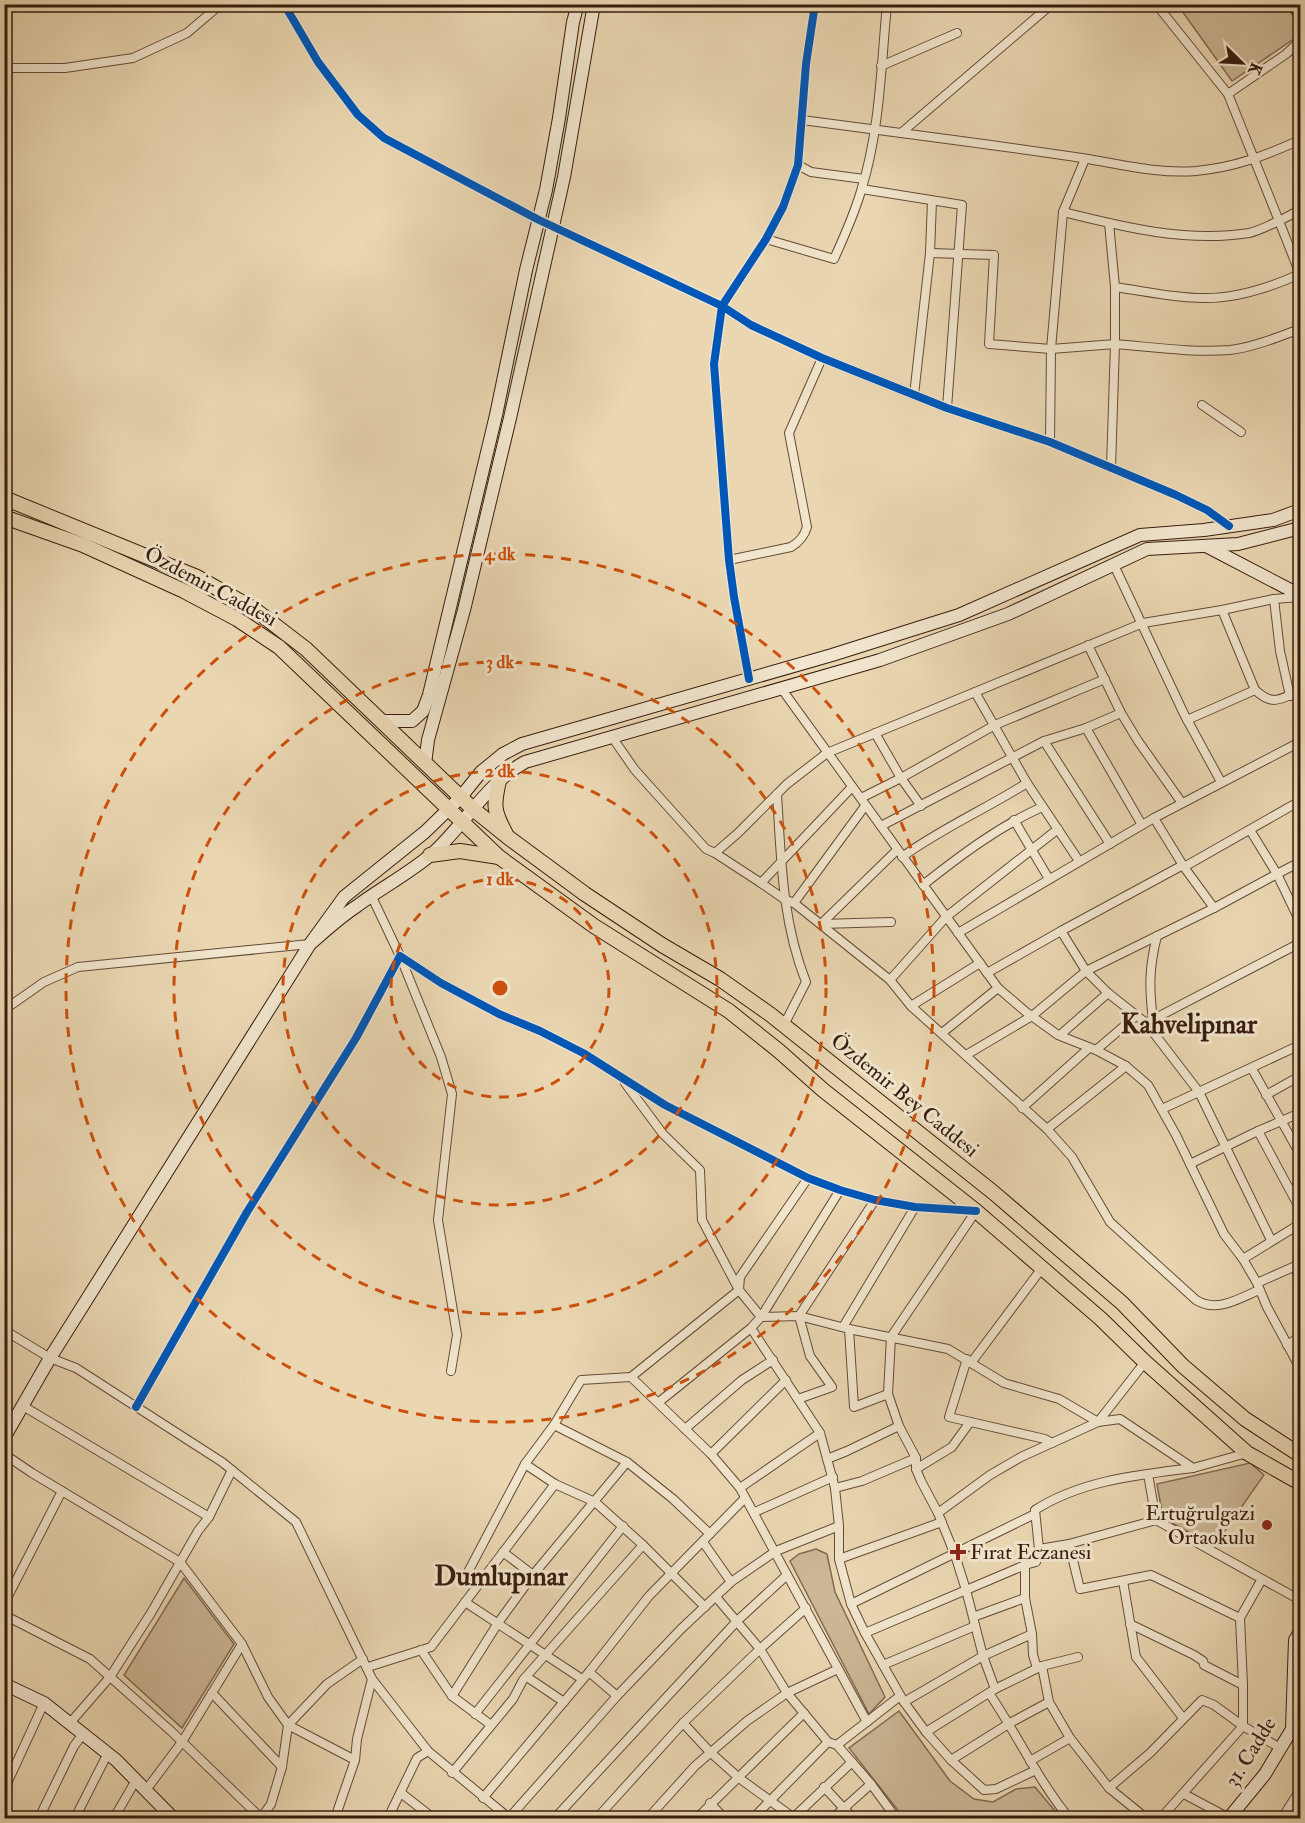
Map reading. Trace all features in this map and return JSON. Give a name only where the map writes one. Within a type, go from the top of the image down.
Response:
[{"type":"main road","points":[[382,721],[412,721],[423,711],[429,695],[496,415],[526,270],[539,220],[578,4]]},
{"type":"main road","points":[[425,764],[428,740],[440,702],[491,503],[565,169],[594,4]]},
{"type":"main road","name":"Özdemir Caddesi","points":[[4,498],[197,578],[254,609],[306,649],[460,798]]},
{"type":"main road","points":[[4,1438],[50,1358],[310,944],[344,897],[425,832],[460,798],[482,772],[503,754],[522,744],[750,679],[959,615],[1140,535],[1273,520],[1300,510]]},
{"type":"main road","name":"Özdemir Caddesi","points":[[4,518],[83,545],[184,591],[254,630],[279,647],[498,858],[594,926],[729,1011],[823,1090],[976,1211],[1101,1319],[1145,1362],[1247,1453],[1300,1483]]},
{"type":"main road","points":[[310,944],[371,896],[430,855],[510,770],[525,762],[880,660],[1008,614],[1147,549],[1238,544],[1300,528]]},
{"type":"main road","points":[[1207,546],[1300,596]]},
{"type":"main road","points":[[499,781],[494,803],[499,821],[509,838]]},
{"type":"main road","name":"Özdemir Bey Caddesi","points":[[460,798],[509,838],[585,894],[662,945],[720,979],[784,1025],[994,1193],[1122,1303],[1183,1366],[1245,1419],[1300,1455]]},
{"type":"main road","points":[[430,855],[460,851],[498,858]]},
{"type":"main road","name":"31. Cadde","points":[[1229,1818],[1264,1774],[1292,1729],[1299,1638]]},
{"type":"main road","points":[[4,1684],[44,1703],[70,1723],[108,1754],[173,1818]]},
{"type":"street","points":[[4,68],[65,68],[133,58],[187,33],[221,4]]},
{"type":"street","points":[[284,4],[318,62],[358,115],[384,138],[552,227],[722,306],[751,325],[822,358],[947,408],[1050,442],[1111,467],[1191,502],[1229,526]]},
{"type":"street","points":[[750,679],[729,560],[714,364],[722,306],[766,239],[783,207],[798,165],[806,64],[815,4]]},
{"type":"street","points":[[901,133],[1052,4]]},
{"type":"street","points":[[1115,286],[1203,298],[1227,296],[1253,290],[1280,283],[1300,274],[1228,94],[1156,4]]},
{"type":"street","points":[[1292,4],[1300,20]]},
{"type":"street","points":[[766,239],[834,259],[862,189],[874,129],[888,5]]},
{"type":"street","points":[[881,66],[957,33]]},
{"type":"street","points":[[1228,94],[1286,54],[1300,41]]},
{"type":"street","points":[[802,120],[1144,169],[1183,171],[1228,166],[1253,160],[1300,140]]},
{"type":"street","points":[[1050,442],[1051,349],[1063,212],[1086,159]]},
{"type":"street","points":[[798,165],[811,172],[864,179]]},
{"type":"street","points":[[862,189],[962,205],[947,408]]},
{"type":"street","points":[[914,395],[930,254],[932,201]]},
{"type":"street","points":[[1063,212],[1109,224],[1182,235],[1250,232],[1300,210]]},
{"type":"street","points":[[1109,224],[1115,286],[1111,467]]},
{"type":"street","points":[[930,254],[994,255],[989,344],[1051,349],[1115,344],[1192,351],[1232,350],[1300,329]]},
{"type":"street","points":[[729,560],[791,547],[799,542],[804,534],[807,527],[789,433],[822,358]]},
{"type":"street","points":[[1203,405],[1241,432]]},
{"type":"street","points":[[1114,565],[1187,720],[1221,782]]},
{"type":"street","points":[[715,853],[777,794],[827,753],[1143,623],[1300,596]]},
{"type":"street","points":[[1274,599],[1280,651],[1290,696]]},
{"type":"street","points":[[1222,610],[1256,690],[1264,698],[1279,701],[1300,692]]},
{"type":"street","points":[[1088,645],[1121,713],[1182,803]]},
{"type":"street","points":[[794,903],[863,802],[995,725],[1105,679]]},
{"type":"street","points":[[781,688],[998,988],[1060,1035],[1126,1066],[1148,1086],[1162,1109],[1224,1234],[1243,1259],[1300,1368]]},
{"type":"street","points":[[1187,720],[1256,690]]},
{"type":"street","points":[[975,692],[1027,783],[1079,861]]},
{"type":"street","points":[[881,826],[1044,741],[1086,728],[1121,713]]},
{"type":"street","points":[[1086,728],[1142,825]]},
{"type":"street","points":[[875,733],[901,778],[921,806]]},
{"type":"street","points":[[612,737],[635,770],[706,849],[784,899],[794,903],[890,980],[912,1006],[1047,1129],[1072,1157],[1110,1222],[1196,1300],[1205,1306],[1216,1307],[1297,1265],[1300,1278]]},
{"type":"street","points":[[1044,741],[1110,844]]},
{"type":"street","points":[[958,933],[1154,818],[1300,742]]},
{"type":"street","points":[[821,924],[900,854],[1027,783]]},
{"type":"street","points":[[761,883],[852,787]]},
{"type":"street","points":[[777,794],[784,899],[794,954],[806,982],[784,1025]]},
{"type":"street","points":[[987,973],[1300,801]]},
{"type":"street","points":[[923,885],[974,846],[1014,820],[1042,807]]},
{"type":"street","points":[[1154,818],[1183,866],[1214,908]]},
{"type":"street","points":[[1014,820],[1049,879]]},
{"type":"street","points":[[890,980],[946,917],[1058,829]]},
{"type":"street","points":[[1250,830],[1298,911],[1300,922]]},
{"type":"street","points":[[966,1056],[1032,1016],[1086,971],[1214,908],[1300,862]]},
{"type":"street","points":[[371,896],[400,956],[441,1057],[452,1094],[438,1220],[457,1335],[451,1371]]},
{"type":"street","points":[[821,924],[891,922]]},
{"type":"street","points":[[1061,931],[1086,971],[1136,1016],[1150,1021],[1300,943]]},
{"type":"street","points":[[1157,936],[1150,963],[1150,1021],[1199,1092],[1271,1240]]},
{"type":"street","points":[[4,1010],[44,982],[78,968],[310,944]]},
{"type":"street","points":[[400,956],[441,983],[499,1014],[540,1031],[583,1053],[665,1105],[808,1178],[875,1200],[915,1207],[976,1211]]},
{"type":"street","points":[[136,1407],[247,1212],[356,1038],[400,956]]},
{"type":"street","points":[[912,1006],[980,963]]},
{"type":"street","points":[[942,1033],[998,988]]},
{"type":"street","points":[[1060,1035],[1108,993]]},
{"type":"street","points":[[1022,1108],[1136,1016]]},
{"type":"street","points":[[1162,1109],[1300,1046]]},
{"type":"street","points":[[1047,1129],[1126,1066]]},
{"type":"street","points":[[1252,1069],[1283,1120],[1300,1154]]},
{"type":"street","points":[[1266,1095],[1300,1076]]},
{"type":"street","points":[[621,1077],[663,1134],[700,1170],[702,1220],[739,1290],[760,1317]]},
{"type":"street","points":[[1190,1164],[1300,1113]]},
{"type":"street","points":[[1258,1131],[1300,1209]]},
{"type":"street","points":[[468,1572],[525,1464],[554,1425],[581,1380],[631,1377],[739,1290],[740,1277],[808,1178]]},
{"type":"street","points":[[659,1402],[751,1328],[840,1190]]},
{"type":"street","points":[[798,1399],[832,1387],[810,1356],[799,1316],[875,1200]]},
{"type":"street","points":[[888,1394],[854,1407],[846,1328],[915,1207]]},
{"type":"street","points":[[976,1211],[891,1336],[888,1394],[899,1426],[916,1458],[916,1469],[938,1513],[955,1555],[992,1691],[1029,1761],[1069,1818]]},
{"type":"street","points":[[1243,1259],[1300,1224]]},
{"type":"street","points":[[1042,1268],[969,1361],[949,1417],[1045,1439],[1052,1443]]},
{"type":"street","points":[[760,1317],[799,1316],[948,1349],[1004,1383],[1059,1399],[1098,1422]]},
{"type":"street","points":[[751,1328],[820,1433],[836,1488],[840,1526],[838,1559],[851,1604],[902,1699],[926,1732],[951,1760],[984,1790],[996,1789],[1036,1770]]},
{"type":"street","points":[[4,1330],[50,1358],[75,1368],[232,1470],[296,1522],[372,1679],[428,1751],[509,1818],[617,1696],[731,1581],[776,1551],[840,1526]]},
{"type":"street","points":[[1287,1345],[1300,1337]]},
{"type":"street","points":[[685,1429],[742,1380],[773,1360]]},
{"type":"street","points":[[1098,1422],[1145,1362]]},
{"type":"street","points":[[631,1377],[711,1454],[740,1488],[867,1722]]},
{"type":"street","points":[[711,1454],[786,1380]]},
{"type":"street","points":[[23,1406],[209,1517]]},
{"type":"street","points":[[938,1513],[990,1475],[1021,1457],[1098,1422],[1120,1419],[1193,1468]]},
{"type":"street","points":[[916,1469],[952,1447],[970,1422]]},
{"type":"street","points":[[554,1425],[627,1462],[673,1499],[710,1534]]},
{"type":"street","points":[[827,1459],[899,1426]]},
{"type":"street","points":[[740,1488],[820,1433]]},
{"type":"street","points":[[865,1633],[1036,1562],[1039,1549],[1035,1510],[1049,1501],[1100,1481],[1193,1468],[1247,1453]]},
{"type":"street","points":[[4,1454],[180,1562],[242,1644],[268,1697],[288,1725],[355,1760]]},
{"type":"street","points":[[836,1488],[862,1481],[916,1458]]},
{"type":"street","points":[[452,1696],[498,1623],[533,1575],[627,1462]]},
{"type":"street","points":[[525,1464],[555,1484],[594,1502],[623,1526],[705,1607]]},
{"type":"street","points":[[70,1723],[110,1677],[151,1613],[198,1531],[209,1517],[232,1470]]},
{"type":"street","points":[[1148,1474],[1156,1520]]},
{"type":"street","points":[[755,1512],[833,1477]]},
{"type":"street","points":[[4,1615],[90,1659],[182,1742],[260,1818],[271,1804],[282,1767],[288,1725],[327,1684],[366,1663],[431,1647],[555,1484]]},
{"type":"street","points":[[4,1605],[62,1491]]},
{"type":"street","points":[[483,1798],[620,1631],[671,1573],[745,1498]]},
{"type":"street","points":[[851,1604],[1035,1514]]},
{"type":"street","points":[[1039,1549],[1069,1544],[1156,1520],[1300,1600]]},
{"type":"street","points":[[838,1559],[942,1522]]},
{"type":"street","points":[[475,1714],[623,1526]]},
{"type":"street","points":[[703,1542],[731,1581]]},
{"type":"street","points":[[1069,1544],[1080,1589],[1151,1575],[1240,1618]]},
{"type":"street","points":[[452,1773],[513,1699],[523,1680],[643,1545]]},
{"type":"street","points":[[503,1552],[533,1575]]},
{"type":"street","points":[[1025,1565],[1025,1598],[1032,1634],[1033,1655],[1040,1667],[1049,1702],[1070,1738],[1109,1788],[1146,1818]]},
{"type":"street","points":[[555,1818],[737,1621],[787,1575]]},
{"type":"street","points":[[1161,1818],[1243,1726],[1240,1618],[1262,1579]]},
{"type":"street","points":[[1123,1581],[1136,1657],[1183,1718]]},
{"type":"street","points":[[716,1597],[760,1648],[787,1693],[828,1742],[837,1745],[852,1762],[896,1818]]},
{"type":"street","points":[[973,1617],[1025,1598]]},
{"type":"street","points":[[465,1602],[546,1655],[617,1696]]},
{"type":"street","points":[[597,1818],[683,1723],[760,1648],[806,1608]]},
{"type":"street","points":[[1130,1623],[1194,1655],[1203,1661],[1204,1665],[1243,1685]]},
{"type":"street","points":[[883,1665],[975,1626]]},
{"type":"street","points":[[837,1745],[902,1699],[983,1656],[1032,1634]]},
{"type":"street","points":[[146,1790],[182,1742],[242,1644]]},
{"type":"street","points":[[422,1650],[452,1696],[490,1725]]},
{"type":"street","points":[[926,1732],[992,1691],[1040,1667],[1078,1657]]},
{"type":"street","points":[[648,1818],[694,1766],[747,1721],[787,1693],[838,1668]]},
{"type":"street","points":[[527,1677],[564,1701]]},
{"type":"street","points":[[335,1818],[355,1760],[357,1739],[372,1679]]},
{"type":"street","points":[[212,1693],[282,1767]]},
{"type":"street","points":[[1109,1788],[1150,1753],[1202,1700],[1214,1705],[1280,1748]]},
{"type":"street","points":[[951,1760],[1049,1702]]},
{"type":"street","points":[[4,1790],[44,1703]]},
{"type":"street","points":[[697,1818],[804,1713]]},
{"type":"street","points":[[1292,1729],[1300,1715]]},
{"type":"street","points":[[683,1723],[739,1778],[772,1800],[793,1818],[852,1762]]},
{"type":"street","points":[[39,1818],[74,1746],[83,1734]]},
{"type":"street","points":[[1029,1761],[1070,1738]]},
{"type":"street","points":[[753,1818],[828,1742]]},
{"type":"street","points":[[388,1818],[417,1758],[428,1751]]},
{"type":"street","points":[[75,1818],[108,1754]]},
{"type":"street","points":[[114,1818],[136,1780]]},
{"type":"street","points":[[833,1818],[871,1784]]},
{"type":"street","points":[[824,1787],[853,1818]]},
{"type":"street","points":[[1282,1818],[1300,1790]]},
{"type":"street","points":[[402,1793],[433,1818]]},
{"type":"street","points":[[1184,1794],[1229,1818]]},
{"type":"street","points":[[710,1803],[724,1818]]},
{"type":"shaded area","points":[[1177,4],[1285,5],[1297,23],[1298,36],[1232,81]]},
{"type":"shaded area","points":[[1250,1463],[1264,1475],[1214,1546],[1163,1518],[1157,1484]]},
{"type":"shaded area","points":[[816,1549],[827,1554],[835,1592],[885,1697],[869,1714],[790,1561],[799,1554]]},
{"type":"shaded area","points":[[184,1578],[234,1644],[182,1728],[124,1675]]},
{"type":"shaded area","points":[[899,1711],[950,1781],[974,1799],[993,1802],[1016,1789],[1035,1787],[1061,1818],[904,1818],[849,1748]]},
{"type":"cycle path","points":[[284,4],[318,62],[358,115],[384,138],[539,220],[722,306],[714,364],[729,560],[749,679]]},
{"type":"cycle path","points":[[815,4],[806,64],[798,165],[783,207],[766,239],[722,306],[751,325],[822,358],[947,408],[1050,442],[1176,495],[1207,510],[1229,526]]},
{"type":"cycle path","points":[[136,1407],[247,1212],[356,1038],[400,956],[441,983],[499,1014],[540,1031],[583,1053],[665,1105],[808,1178],[875,1200],[915,1207],[976,1211]]},
{"type":"place","name":"Ertuğrulgazi Ortaokulu","points":[[1267,1525]]},
{"type":"place","name":"Fırat Eczanesi","points":[[958,1552]]},
{"type":"district","name":"Kahvelipınar","points":[[1189,1024]]},
{"type":"district","name":"Dumlupınar","points":[[501,1576]]}]
